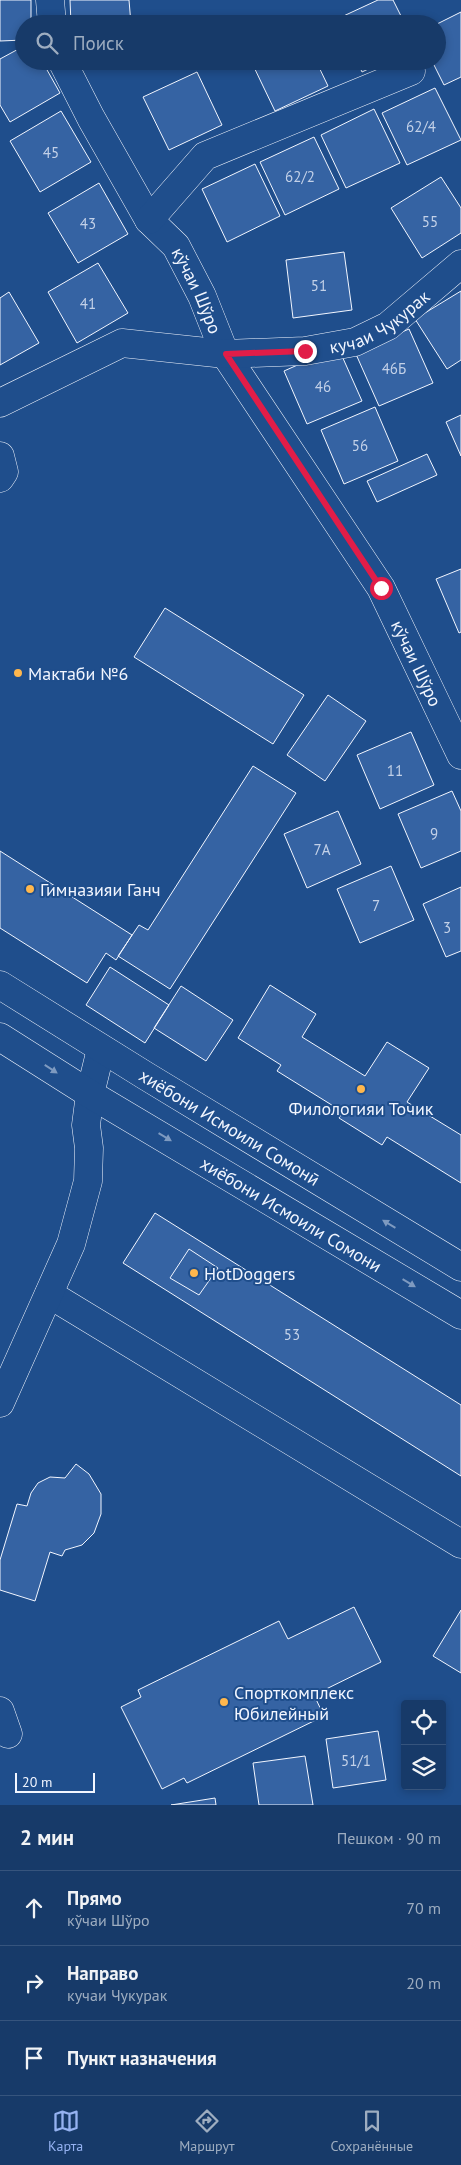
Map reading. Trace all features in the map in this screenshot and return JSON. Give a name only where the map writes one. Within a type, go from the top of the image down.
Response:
[{"type":"street","points":[[50,0],[51,15]]},
{"type":"street","name":"кўчаи Шўро","points":[[66,70],[90,118],[149,220],[176,246],[202,296],[226,354],[381,588],[461,755]]},
{"type":"street","points":[[149,220],[205,156],[411,71]]},
{"type":"street","name":"кучаи Чукурак","points":[[0,403],[122,343],[226,354],[305,351],[356,342],[388,326],[461,264]]},
{"type":"street","points":[[0,456],[4,472],[0,478]]},
{"type":"street","name":"хиёбони Исмоили Сомонӣ","points":[[0,985],[101,1049],[461,1267]]},
{"type":"street","points":[[36,1007],[4,1045],[90,1094]]},
{"type":"street","points":[[0,1403],[71,1244],[88,1181],[89,1148],[86,1125],[90,1094],[101,1049]]},
{"type":"street","name":"хиёбони Исмоили Сомони","points":[[90,1094],[461,1314]]},
{"type":"street","points":[[49,1294],[461,1544]]},
{"type":"building","points":[[0,0],[31,0],[31,15],[15,15],[15,40],[0,41]]},
{"type":"building","points":[[70,0],[129,0],[130,15],[71,15]]},
{"type":"building","points":[[378,0],[393,0],[400,15],[346,15]]},
{"type":"building","points":[[461,12],[461,77],[444,85],[436,70],[446,70],[446,20]]},
{"type":"building","points":[[15,51],[15,70],[47,70],[60,93],[10,122],[0,105],[0,59]]},
{"type":"building","points":[[255,70],[320,70],[328,86],[275,111]]},
{"type":"building","points":[[197,72],[222,125],[169,150],[143,97]]},
{"type":"building","points":[[435,88],[461,140],[407,165],[382,113]]},
{"type":"building","points":[[374,109],[400,163],[346,188],[321,135]]},
{"type":"building","points":[[61,111],[91,162],[40,192],[10,141]]},
{"type":"building","points":[[314,137],[339,189],[285,215],[260,162]]},
{"type":"building","points":[[255,164],[280,216],[227,242],[202,189]]},
{"type":"building","points":[[441,177],[461,208],[461,233],[422,258],[391,208]]},
{"type":"building","points":[[99,183],[128,234],[78,263],[48,213]]},
{"type":"building","points":[[344,252],[352,310],[293,318],[286,260]]},
{"type":"building","points":[[98,263],[128,313],[77,343],[48,292]]},
{"type":"building","points":[[461,291],[461,360],[447,369],[415,319]]},
{"type":"building","points":[[9,292],[39,343],[0,365],[0,298]]},
{"type":"building","points":[[409,329],[433,383],[379,406],[355,352]]},
{"type":"building","points":[[338,347],[362,401],[307,424],[284,371]]},
{"type":"building","points":[[375,407],[398,461],[344,484],[321,430]]},
{"type":"building","points":[[461,415],[461,456],[446,422]]},
{"type":"building","points":[[427,454],[437,475],[377,502],[367,481]]},
{"type":"building","points":[[461,569],[461,632],[459,633],[436,579]]},
{"type":"building","points":[[165,608],[304,695],[273,744],[134,657]]},
{"type":"building","points":[[328,695],[366,721],[325,781],[287,755]]},
{"type":"building","points":[[411,732],[434,785],[380,809],[357,755]]},
{"type":"building","points":[[253,766],[296,793],[170,989],[118,956],[139,925],[148,930]]},
{"type":"building","points":[[452,791],[461,811],[461,851],[421,868],[398,814]]},
{"type":"building","points":[[338,811],[361,864],[307,888],[284,834]]},
{"type":"building","name":"Гимназияи Ганч","points":[[0,851],[132,935],[116,960],[106,953],[87,983],[0,928]]},
{"type":"building","points":[[391,866],[414,920],[360,943],[337,889]]},
{"type":"building","points":[[461,887],[461,951],[446,957],[423,904]]},
{"type":"building","points":[[110,967],[169,1005],[145,1043],[86,1005]]},
{"type":"building","name":"Филологияи Точик","points":[[270,985],[316,1014],[302,1037],[365,1076],[387,1042],[429,1068],[407,1102],[461,1135],[461,1183],[387,1137],[382,1145],[339,1118],[343,1112],[277,1071],[281,1065],[238,1038]]},
{"type":"building","points":[[181,986],[233,1020],[206,1061],[154,1028]]},
{"type":"building","points":[[155,1213],[461,1405],[461,1476],[123,1263]]},
{"type":"building","name":"HotDoggers","points":[[189,1249],[218,1268],[199,1295],[170,1278]]},
{"type":"building","points":[[76,1464],[89,1474],[101,1494],[101,1514],[94,1533],[82,1545],[65,1550],[62,1556],[50,1552],[35,1601],[0,1590],[0,1560],[17,1504],[27,1506],[31,1493],[38,1483],[50,1477],[65,1478]]},
{"type":"building","name":"Спорткомплекс Юбилейный","points":[[354,1607],[381,1662],[314,1695],[324,1716],[187,1783],[184,1778],[162,1789],[121,1707],[141,1697],[138,1690],[279,1621],[288,1639]]},
{"type":"building","points":[[461,1610],[461,1673],[433,1656]]},
{"type":"building","points":[[378,1731],[386,1780],[333,1788],[326,1739]]},
{"type":"building","points":[[305,1756],[313,1805],[259,1805],[253,1763]]},
{"type":"building","points":[[215,1798],[216,1805],[171,1805]]},
{"type":"place","name":"Мактаби №6","points":[[18,673]]},
{"type":"place","name":"Гимназияи Ганч","points":[[30,889]]},
{"type":"place","name":"Филологияи Точик","points":[[361,1089]]},
{"type":"place","name":"HotDoggers","points":[[194,1273]]},
{"type":"place","name":"Спорткомплекс Юбилейный","points":[[224,1702]]},
{"type":"route","points":[[305,351],[226,354],[381,588]]}]
